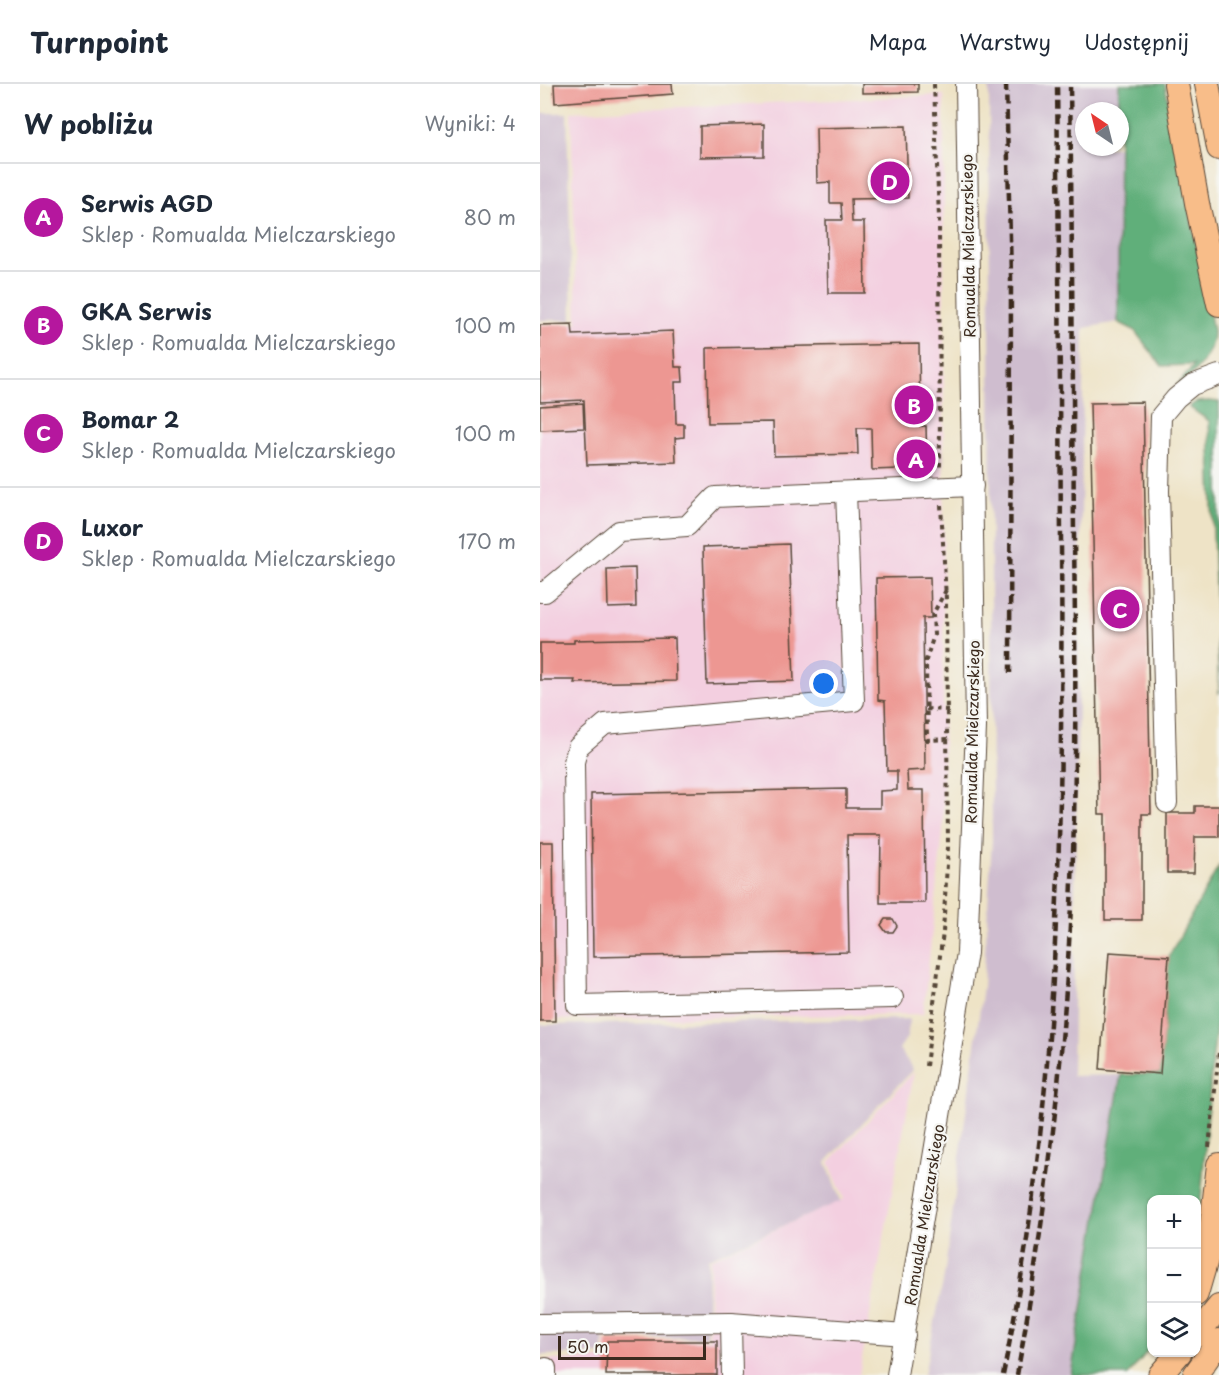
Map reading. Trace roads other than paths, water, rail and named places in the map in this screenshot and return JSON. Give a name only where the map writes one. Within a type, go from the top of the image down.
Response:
[{"type":"main road","points":[[1176,84],[1197,203],[1219,304]]},
{"type":"main road","points":[[1207,84],[1219,148]]},
{"type":"main road","points":[[1201,1279],[1209,1248],[1219,1165]]},
{"type":"main road","points":[[1201,1330],[1219,1307]]},
{"type":"main road","points":[[1195,1375],[1219,1341]]},
{"type":"main road","points":[[1200,1375],[1219,1355]]},
{"type":"main road","points":[[1160,1375],[1170,1357]]},
{"type":"main road","points":[[1160,1375],[1176,1357]]},
{"type":"street","name":"Romualda Mielczarskiego","points":[[897,1375],[967,953],[976,727],[966,84]]},
{"type":"street","points":[[1167,803],[1159,491],[1161,416],[1176,398],[1192,385],[1219,375]]},
{"type":"street","points":[[540,592],[545,592],[619,531],[687,526],[715,497],[973,486]]},
{"type":"street","points":[[846,492],[854,701],[605,724],[578,747],[574,762],[578,1005],[893,998]]},
{"type":"street","points":[[540,1324],[731,1322],[905,1335]]},
{"type":"street","points":[[731,1322],[732,1375]]},
{"type":"railway","points":[[1006,84],[1011,276],[1010,673]]},
{"type":"railway","points":[[1003,1375],[1022,1271],[1036,1167],[1047,1063],[1059,854],[1061,644],[1057,84]]},
{"type":"railway","points":[[1017,1375],[1034,1276],[1054,1126],[1067,975],[1073,866],[1075,648],[1070,84]]},
{"type":"place","name":"Luxor","points":[[890,181]]},
{"type":"place","name":"GKA Serwis","points":[[914,405]]},
{"type":"place","name":"Serwis AGD","points":[[916,459]]},
{"type":"place","name":"Bomar 2","points":[[1120,609]]}]
